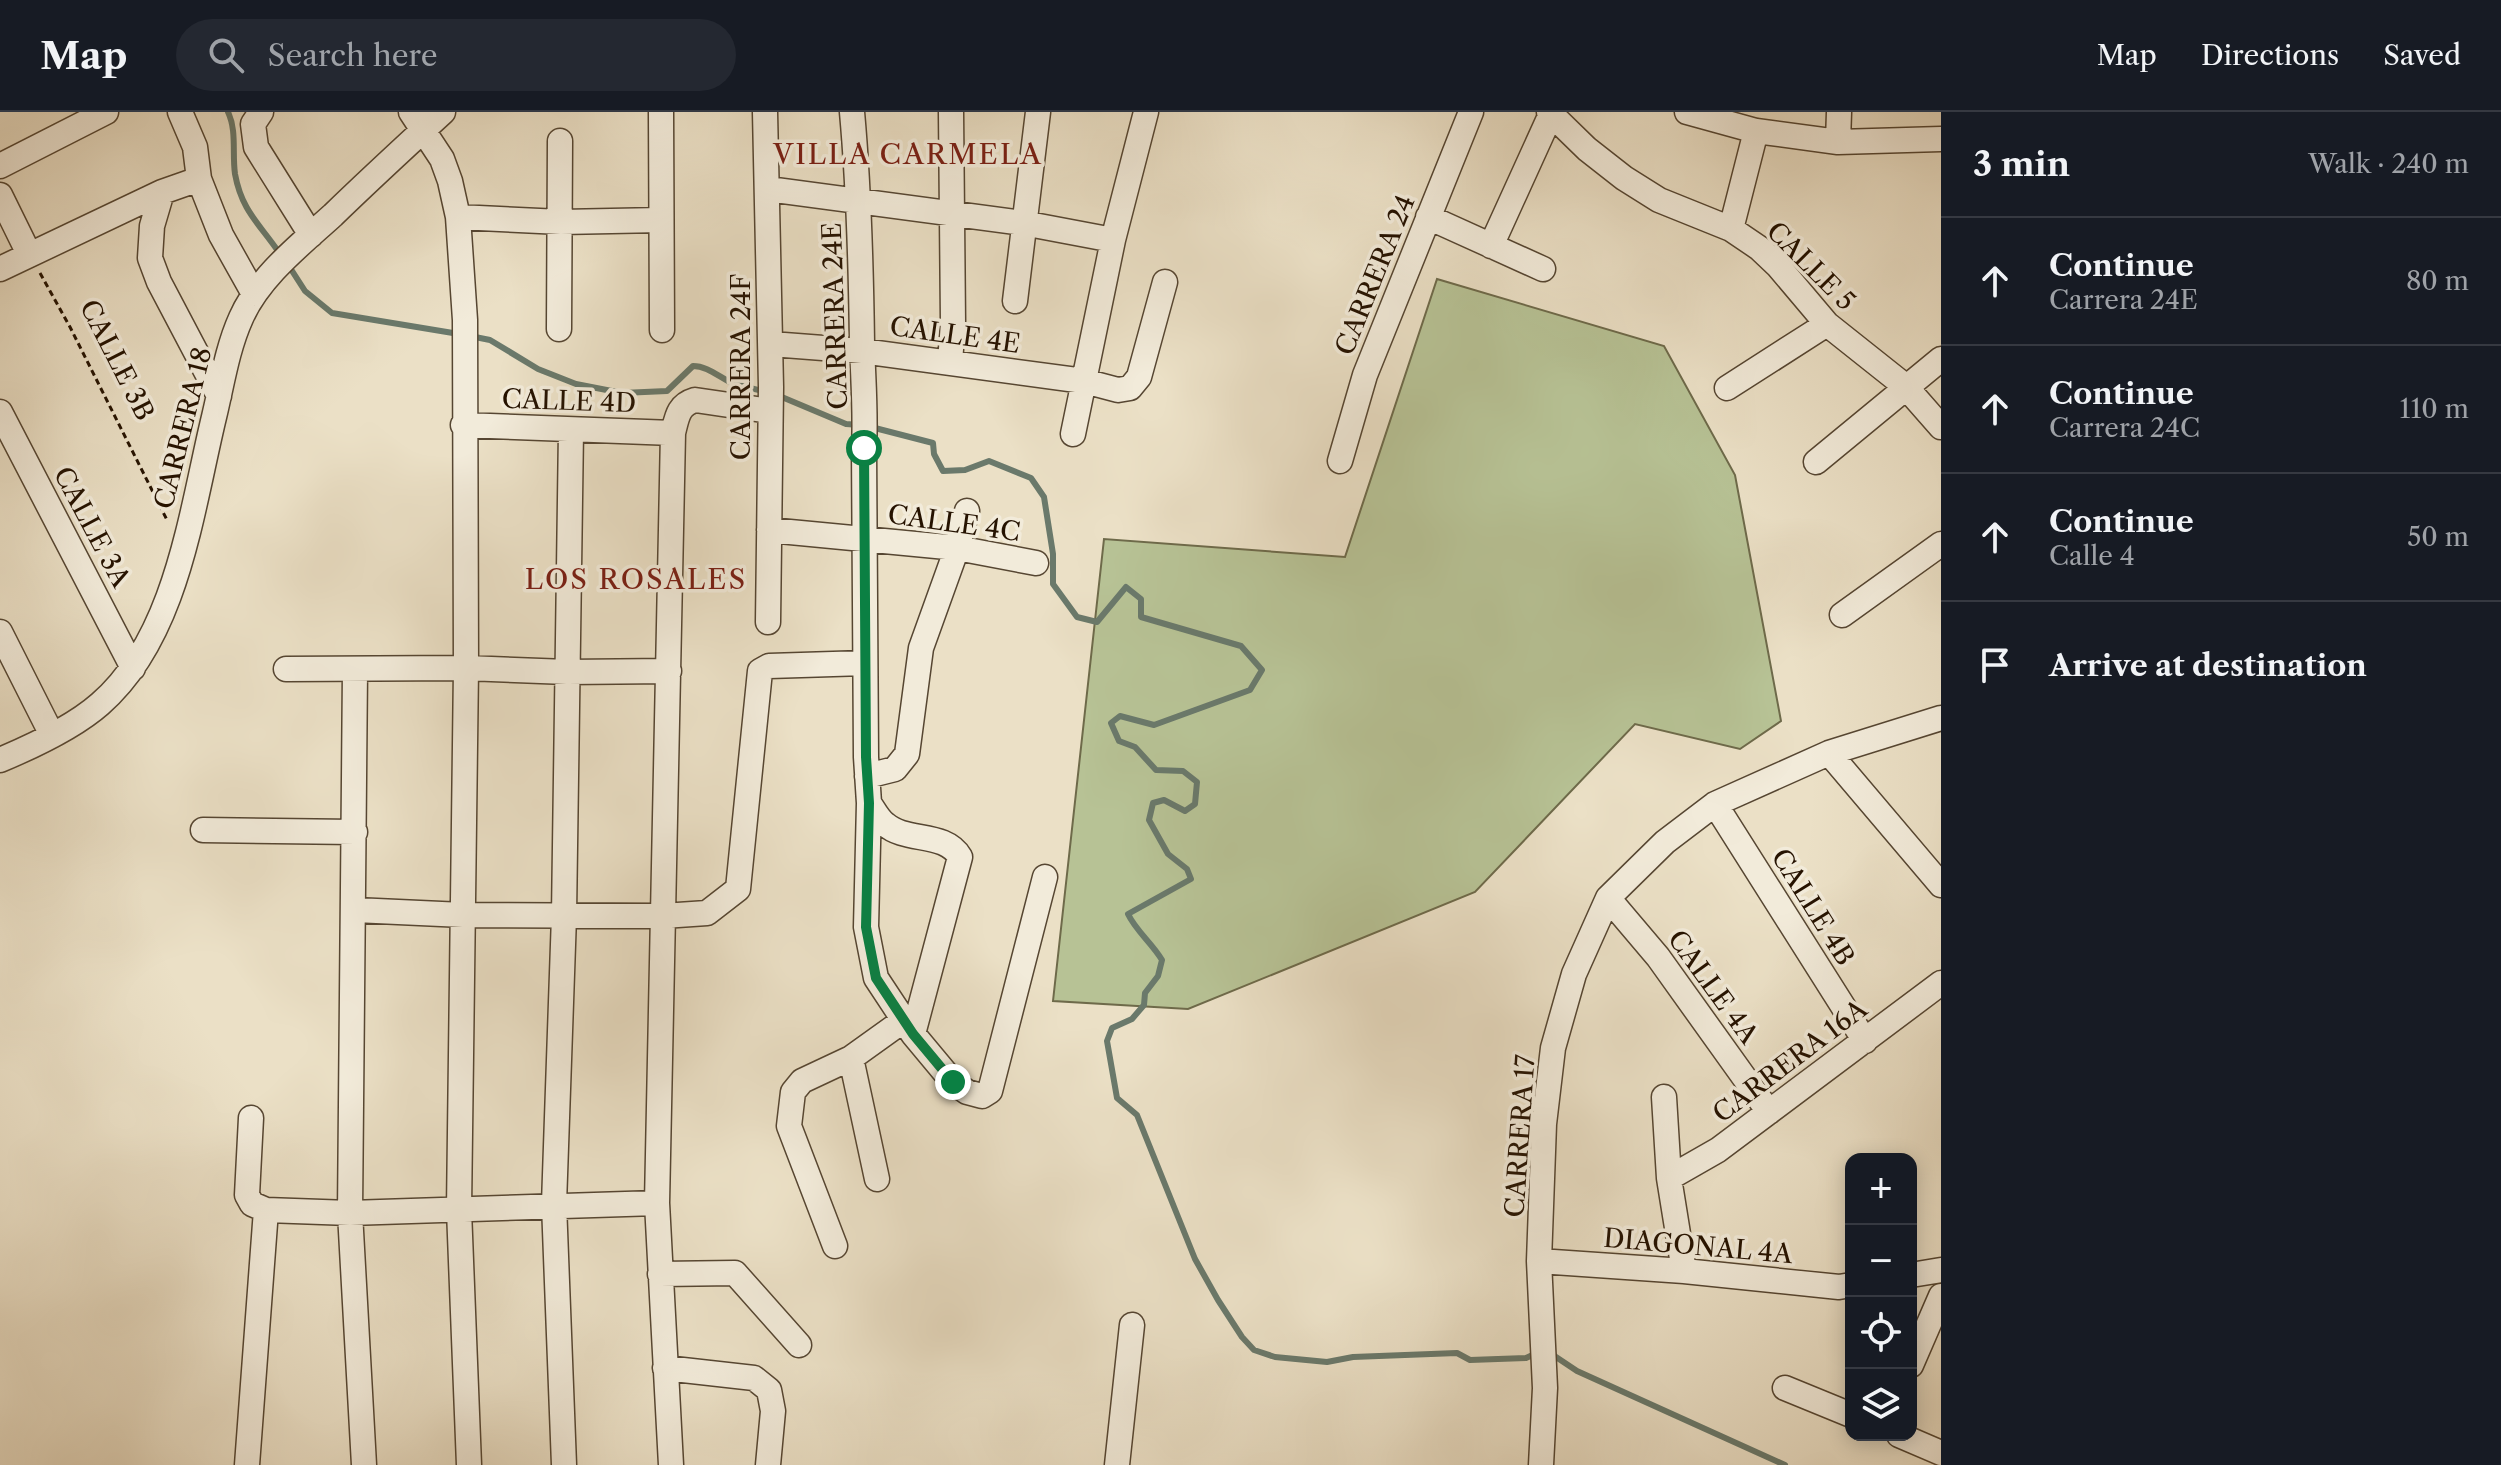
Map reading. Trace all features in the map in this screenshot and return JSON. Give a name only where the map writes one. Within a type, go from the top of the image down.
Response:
[{"type":"street","points":[[0,166],[106,112]]},
{"type":"street","points":[[180,112],[195,147],[199,179],[221,235],[254,294]]},
{"type":"street","points":[[261,112],[253,124],[256,147],[306,240]]},
{"type":"street","name":"CARRERA 18","points":[[0,760],[52,735],[99,705],[133,668],[153,637],[182,551],[233,340],[254,294],[418,121],[443,112]]},
{"type":"street","points":[[661,112],[662,330]]},
{"type":"street","name":"CARRERA 24F","points":[[765,112],[771,344],[768,622]]},
{"type":"street","name":"CARRERA 24E","points":[[852,112],[860,202],[866,414],[865,663],[869,803],[866,927],[876,978],[908,1027]]},
{"type":"street","points":[[950,362],[953,323],[951,112]]},
{"type":"street","points":[[1015,301],[1038,112]]},
{"type":"street","points":[[1073,434],[1113,240],[1146,112]]},
{"type":"street","name":"CARRERA 24","points":[[1340,461],[1365,375],[1471,112]]},
{"type":"street","points":[[1687,112],[1756,131],[1838,142],[1941,139]]},
{"type":"street","points":[[1838,142],[1839,112]]},
{"type":"street","points":[[1491,246],[1550,113]]},
{"type":"street","name":"CALLE 5","points":[[1550,113],[1587,149],[1624,178],[1659,200],[1731,229],[1778,266],[1827,324],[1905,386],[1941,427]]},
{"type":"street","points":[[418,121],[442,159],[458,217],[465,320],[466,668],[459,1210],[469,1465]]},
{"type":"street","points":[[1731,229],[1756,131]]},
{"type":"street","points":[[559,329],[560,141]]},
{"type":"street","points":[[0,269],[162,192],[199,179]]},
{"type":"street","points":[[768,189],[1023,223],[1113,240]]},
{"type":"street","points":[[162,192],[152,226],[150,258],[159,282],[219,396]]},
{"type":"street","points":[[0,195],[29,254]]},
{"type":"street","points":[[458,217],[561,222],[661,220]]},
{"type":"street","points":[[1428,217],[1543,269]]},
{"type":"street","name":"CALLE 4E","points":[[771,344],[950,362],[1084,381],[1118,390],[1130,388],[1139,377],[1165,282]]},
{"type":"street","points":[[1727,388],[1827,324]]},
{"type":"street","points":[[1816,462],[1941,359]]},
{"type":"street","points":[[671,1465],[657,1203],[673,433],[677,414],[684,404],[695,400],[771,401]]},
{"type":"street","name":"CALLE 3A","points":[[0,412],[133,668]]},
{"type":"street","name":"CALLE 4D","points":[[463,425],[673,433]]},
{"type":"street","points":[[564,1465],[554,1204],[564,916],[571,430]]},
{"type":"street","points":[[867,776],[895,769],[907,754],[921,648],[967,511]]},
{"type":"street","name":"CALLE 4C","points":[[769,530],[957,548],[1036,563]]},
{"type":"street","points":[[1842,615],[1941,544]]},
{"type":"street","points":[[0,632],[52,735]]},
{"type":"street","points":[[355,910],[564,916],[707,913],[738,889],[760,671],[769,666],[865,663]]},
{"type":"street","points":[[286,669],[669,671]]},
{"type":"street","points":[[355,670],[350,1213],[364,1465]]},
{"type":"street","name":"CARRERA 17","points":[[1541,1465],[1545,1388],[1539,1261],[1544,1124],[1553,1048],[1574,974],[1608,898],[1665,842],[1715,804],[1829,753],[1941,718]]},
{"type":"street","points":[[1829,753],[1941,885]]},
{"type":"street","points":[[835,1246],[789,1126],[793,1092],[802,1081],[908,1027],[960,857],[950,844],[889,828],[869,803]]},
{"type":"street","name":"CALLE 4B","points":[[1715,804],[1865,1041]]},
{"type":"street","points":[[203,830],[355,832]]},
{"type":"street","points":[[908,1027],[953,1082],[967,1092],[982,1096],[990,1091],[1045,877]]},
{"type":"street","name":"CALLE 4A","points":[[1608,898],[1658,957],[1769,1112]]},
{"type":"street","name":"CARRERA 16A","points":[[1669,1178],[1718,1150],[1941,983]]},
{"type":"street","points":[[851,1058],[877,1179]]},
{"type":"street","points":[[1664,1097],[1669,1178],[1684,1271]]},
{"type":"street","points":[[251,1118],[247,1195],[252,1204],[266,1210],[350,1213],[657,1203]]},
{"type":"street","points":[[247,1465],[266,1210]]},
{"type":"street","name":"DIAGONAL 4A","points":[[1539,1261],[1845,1286]]},
{"type":"street","points":[[1917,1274],[1941,1270]]},
{"type":"street","points":[[660,1274],[735,1273],[799,1345]]},
{"type":"street","points":[[1917,1351],[1941,1296]]},
{"type":"street","points":[[1117,1465],[1132,1325]]},
{"type":"street","points":[[665,1368],[754,1378],[769,1390],[773,1411],[768,1465]]},
{"type":"street","points":[[1785,1388],[1845,1413]]},
{"type":"street","points":[[1913,1441],[1941,1453]]},
{"type":"path","name":"CALLE 3B","points":[[29,254],[70,327],[182,551]]},
{"type":"green space","points":[[1437,279],[1664,346],[1735,475],[1781,721],[1740,749],[1635,724],[1475,892],[1188,1009],[1053,1001],[1104,539],[1345,557]]},
{"type":"waterway","points":[[228,112],[233,134],[235,174],[242,198],[280,254]]},
{"type":"waterway","points":[[287,263],[305,291],[332,313],[459,334]]},
{"type":"waterway","points":[[470,336],[490,340],[538,369],[576,384],[622,393],[667,391],[693,366],[709,370],[734,384],[766,392]]},
{"type":"waterway","points":[[777,395],[846,424],[860,425]]},
{"type":"waterway","points":[[871,427],[933,443],[934,454],[943,471],[965,470],[989,461],[1031,478],[1044,497],[1053,554],[1053,584],[1077,617],[1097,622],[1126,587],[1141,599],[1141,617],[1241,646],[1262,670],[1250,690],[1154,725],[1120,716],[1111,723],[1119,741],[1135,747],[1156,770],[1183,771],[1197,782],[1195,804],[1185,811],[1164,800],[1153,803],[1149,820],[1168,854],[1187,869],[1191,879],[1128,914],[1162,960],[1158,976],[1145,993],[1144,1005],[1132,1019],[1112,1028],[1107,1041],[1117,1098],[1137,1115],[1195,1259],[1242,1337],[1254,1350],[1275,1357],[1327,1362],[1353,1357],[1457,1353],[1470,1360],[1526,1358],[1537,1353]]},
{"type":"waterway","points":[[1550,1353],[1577,1371],[1785,1465]]},
{"type":"district","name":"VILLA CARMELA","points":[[908,154]]},
{"type":"district","name":"LOS ROSALES","points":[[636,579]]},
{"type":"route","points":[[864,448],[869,803],[866,927],[876,978],[913,1034],[953,1082]]}]
